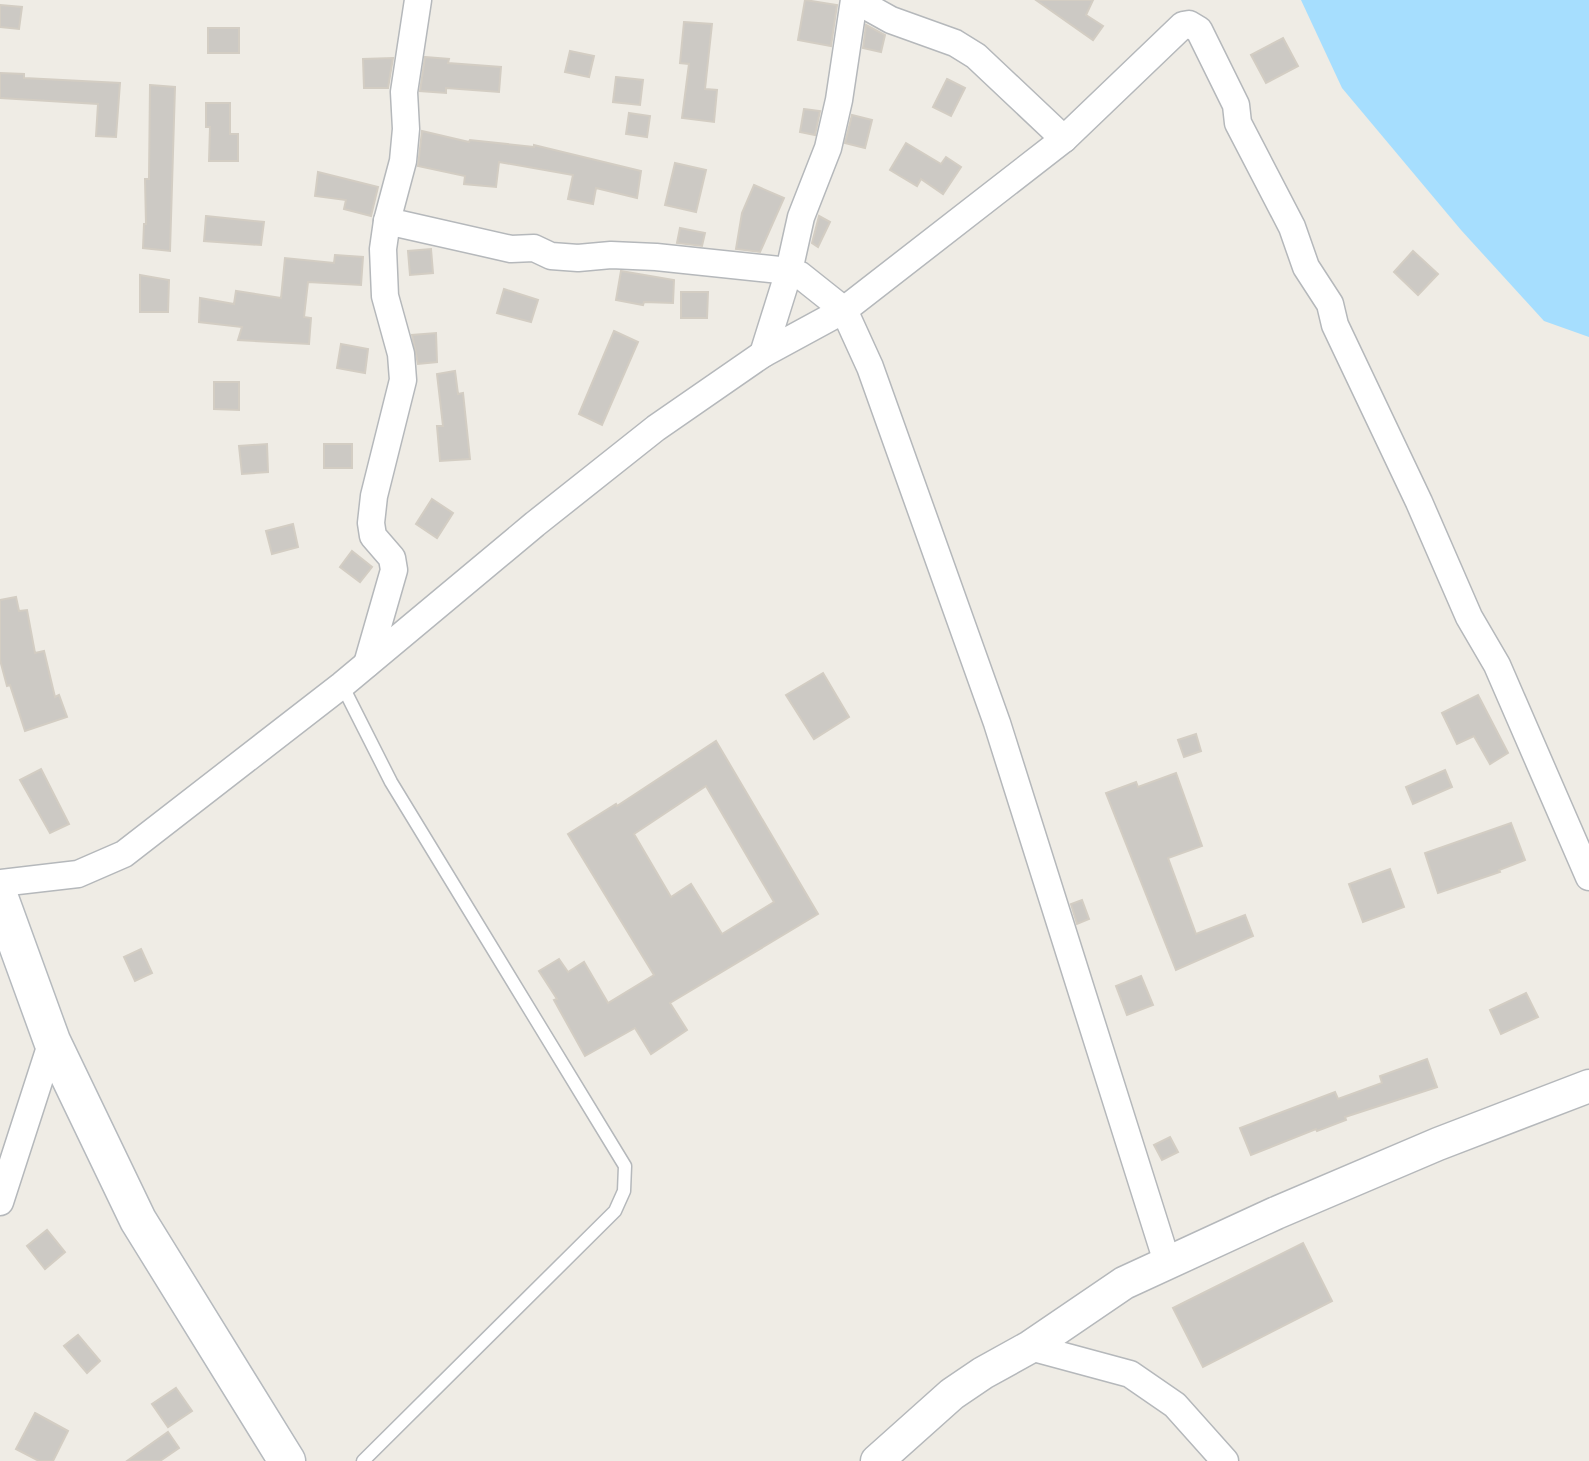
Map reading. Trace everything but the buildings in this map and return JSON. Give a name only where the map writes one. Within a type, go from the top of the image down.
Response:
[{"type":"main road","points":[[0,898],[52,1041],[138,1220],[287,1461]]},
{"type":"street","points":[[367,664],[395,563],[373,536],[371,523],[374,496],[403,380],[401,354],[385,296],[383,249],[403,161],[406,129],[404,92],[418,0]]},
{"type":"street","points":[[763,354],[789,271],[801,217],[828,148],[839,100],[854,0],[891,20],[955,43],[976,56],[1064,139]]},
{"type":"street","points":[[0,883],[78,874],[124,854],[342,685],[656,428],[763,354],[844,310],[1064,139],[1183,25],[1189,24],[1199,30],[1236,105],[1238,123],[1292,227],[1306,267],[1330,304],[1335,325],[1419,502],[1469,617],[1497,665],[1589,877]]},
{"type":"street","points":[[387,221],[511,249],[534,248],[551,256],[656,257],[789,271],[800,275],[844,310],[870,367],[906,464],[997,723],[1167,1262]]},
{"type":"street","points":[[0,1202],[52,1041]]},
{"type":"street","points":[[877,1461],[952,1394],[1030,1347],[1124,1283],[1438,1144],[1589,1086]]},
{"type":"street","points":[[1030,1347],[1130,1374],[1175,1405],[1225,1461]]},
{"type":"lane","points":[[342,685],[391,782],[625,1166],[624,1191],[615,1211],[363,1461]]},
{"type":"water","points":[[1301,0],[1589,0],[1589,337],[1544,321],[1461,230],[1342,88]]}]
